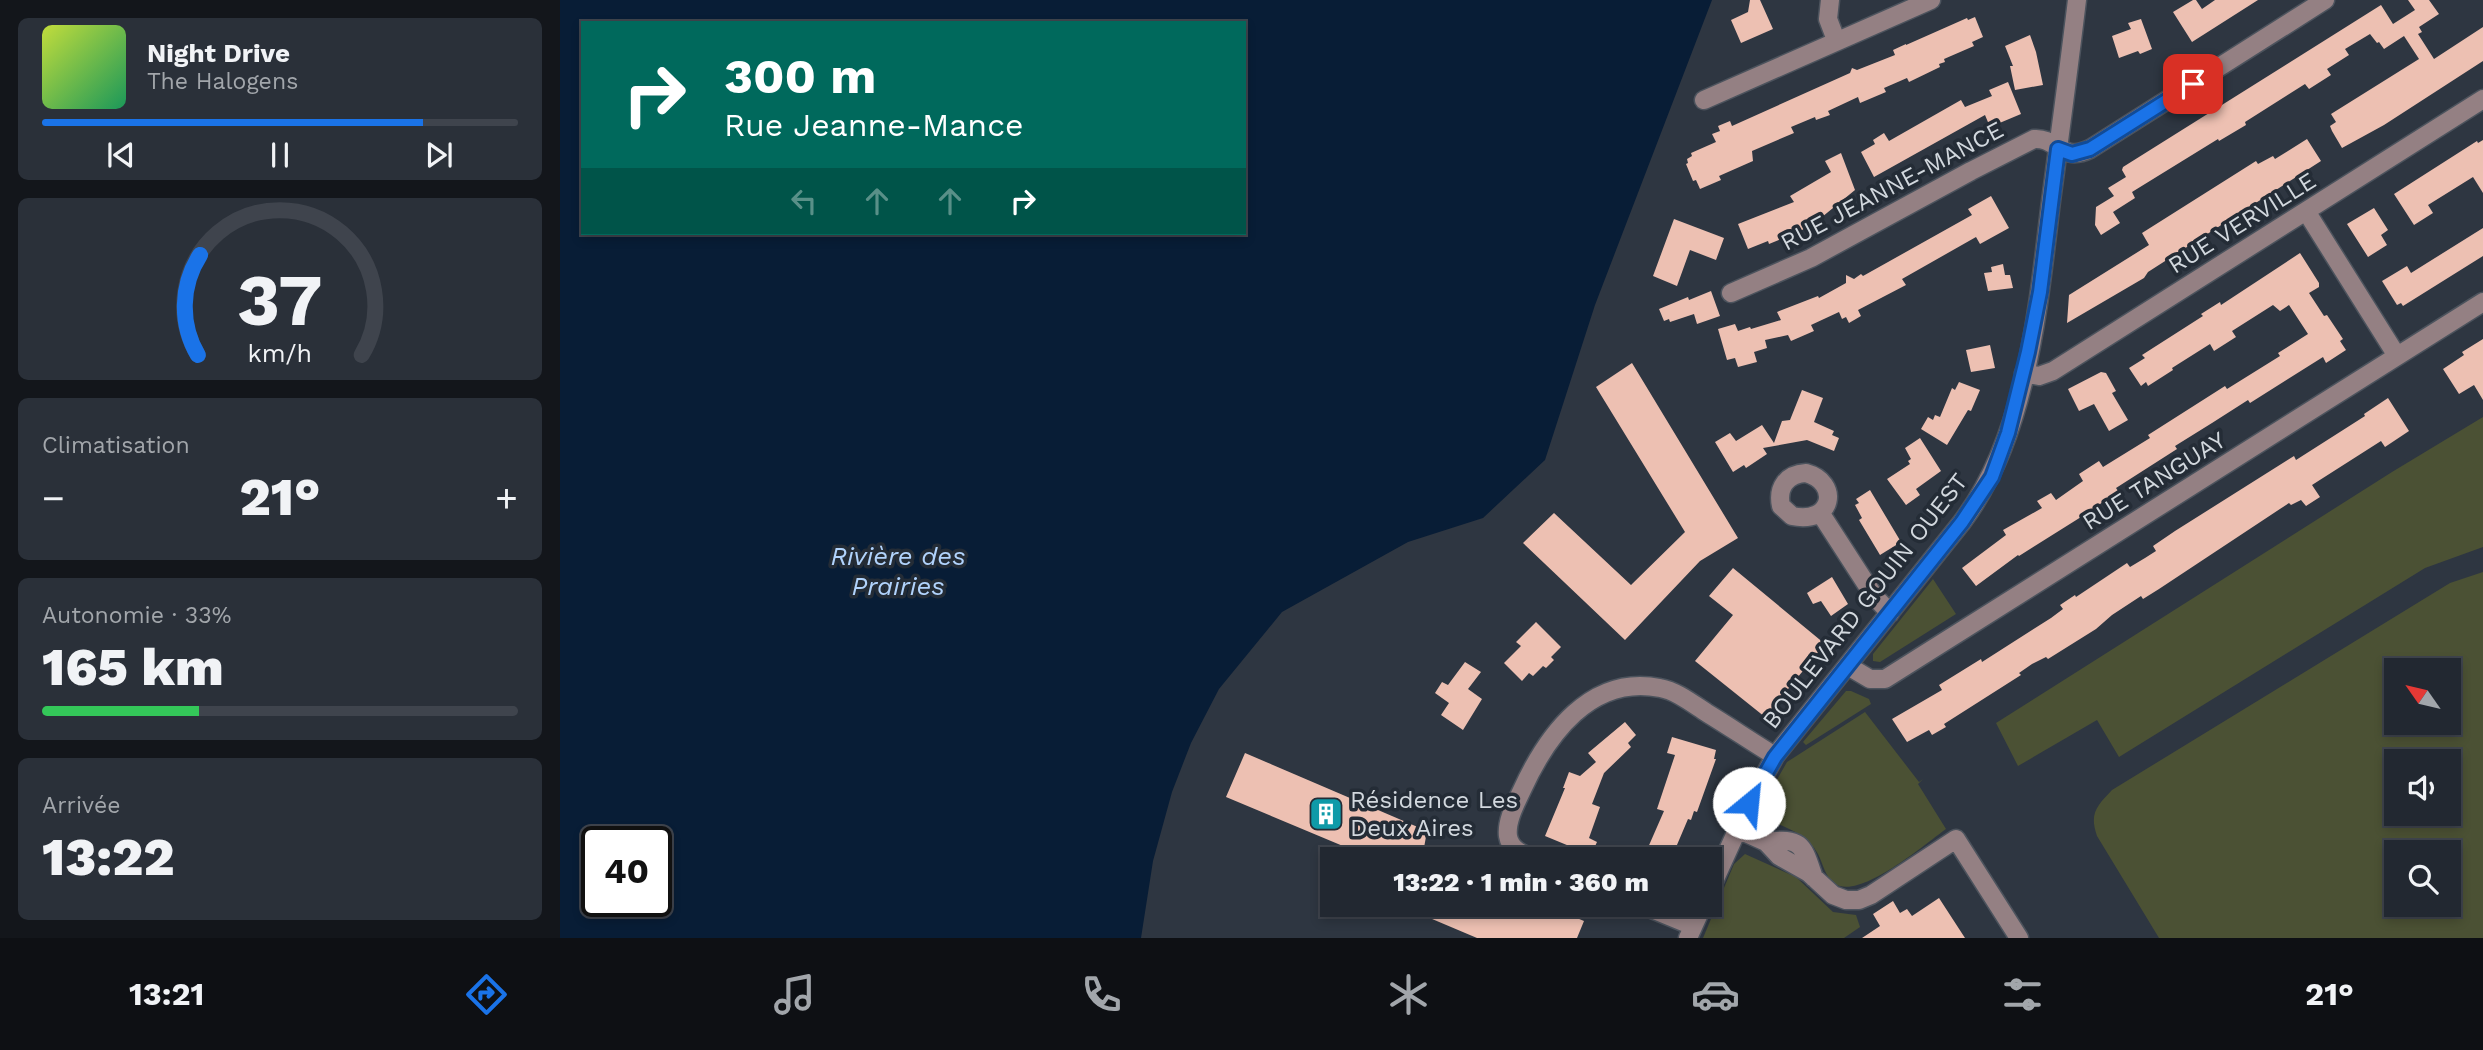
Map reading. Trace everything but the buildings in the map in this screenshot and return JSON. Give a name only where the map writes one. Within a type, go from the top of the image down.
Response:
[{"type":"street","points":[[1830,0],[1828,19],[1836,40]]},
{"type":"street","points":[[1704,100],[1836,40],[1899,6],[1931,0]]},
{"type":"street","name":"BOULEVARD GOUIN OUEST","points":[[1722,863],[1775,757],[1962,522],[1987,486],[2008,433],[2024,373],[2040,292],[2077,0]]},
{"type":"street","name":"RUE JEANNE-MANCE","points":[[1731,293],[1818,254],[2034,139],[2044,140],[2072,154],[2090,149],[2325,0]]},
{"type":"street","name":"RUE VERVILLE","points":[[2024,373],[2039,376],[2053,371],[2483,100]]},
{"type":"street","points":[[2306,211],[2397,356]]},
{"type":"street","name":"RUE TANGUAY","points":[[1848,666],[1874,680],[1885,679],[2483,302]]},
{"type":"street","points":[[1821,514],[1874,596],[1890,613]]},
{"type":"street","points":[[1515,847],[1510,841],[1508,828],[1531,772],[1555,733],[1572,714],[1599,695],[1634,686],[1665,689],[1775,757]]},
{"type":"street","points":[[1737,829],[1766,842],[1786,840],[1799,845],[1805,853],[1814,878],[1833,895],[1846,900],[1859,900],[1871,895],[1956,839],[2019,938]]},
{"type":"street","points":[[1663,917],[1690,932]]},
{"type":"green space","points":[[2483,417],[2483,547],[2425,568],[2119,757],[2097,720],[2018,766],[1996,723]]},
{"type":"green space","points":[[2483,572],[2483,938],[2159,938],[2097,836],[2094,816],[2112,790],[2450,583]]},
{"type":"green space","points":[[1933,579],[1956,614],[1880,662],[1873,661],[1873,654]]},
{"type":"green space","points":[[1846,691],[1869,699],[1871,704],[1806,745],[1803,742]]},
{"type":"green space","points":[[1865,712],[1919,782],[1923,779],[1918,784],[1946,829],[1891,869],[1859,885],[1845,887],[1831,880],[1818,854],[1807,840],[1760,817],[1758,813],[1787,762]]},
{"type":"green space","points":[[1745,854],[1796,877],[1833,912],[1856,915],[1860,927],[1844,938],[1703,938],[1712,917],[1722,917],[1722,893],[1734,864]]},
{"type":"water","name":"Rivière des Prairies","points":[[560,0],[1712,0],[1595,305],[1545,460],[1483,518],[1408,542],[1282,612],[1219,689],[1191,743],[1172,792],[1153,861],[1141,938],[560,938]]},
{"type":"place","name":"Résidence Les Deux Aires","points":[[1326,814]]},
{"type":"route","points":[[1749,803],[1775,757],[1962,522],[1992,477],[2008,433],[2028,352],[2040,292],[2058,149],[2066,153],[2080,154],[2193,84]]}]
